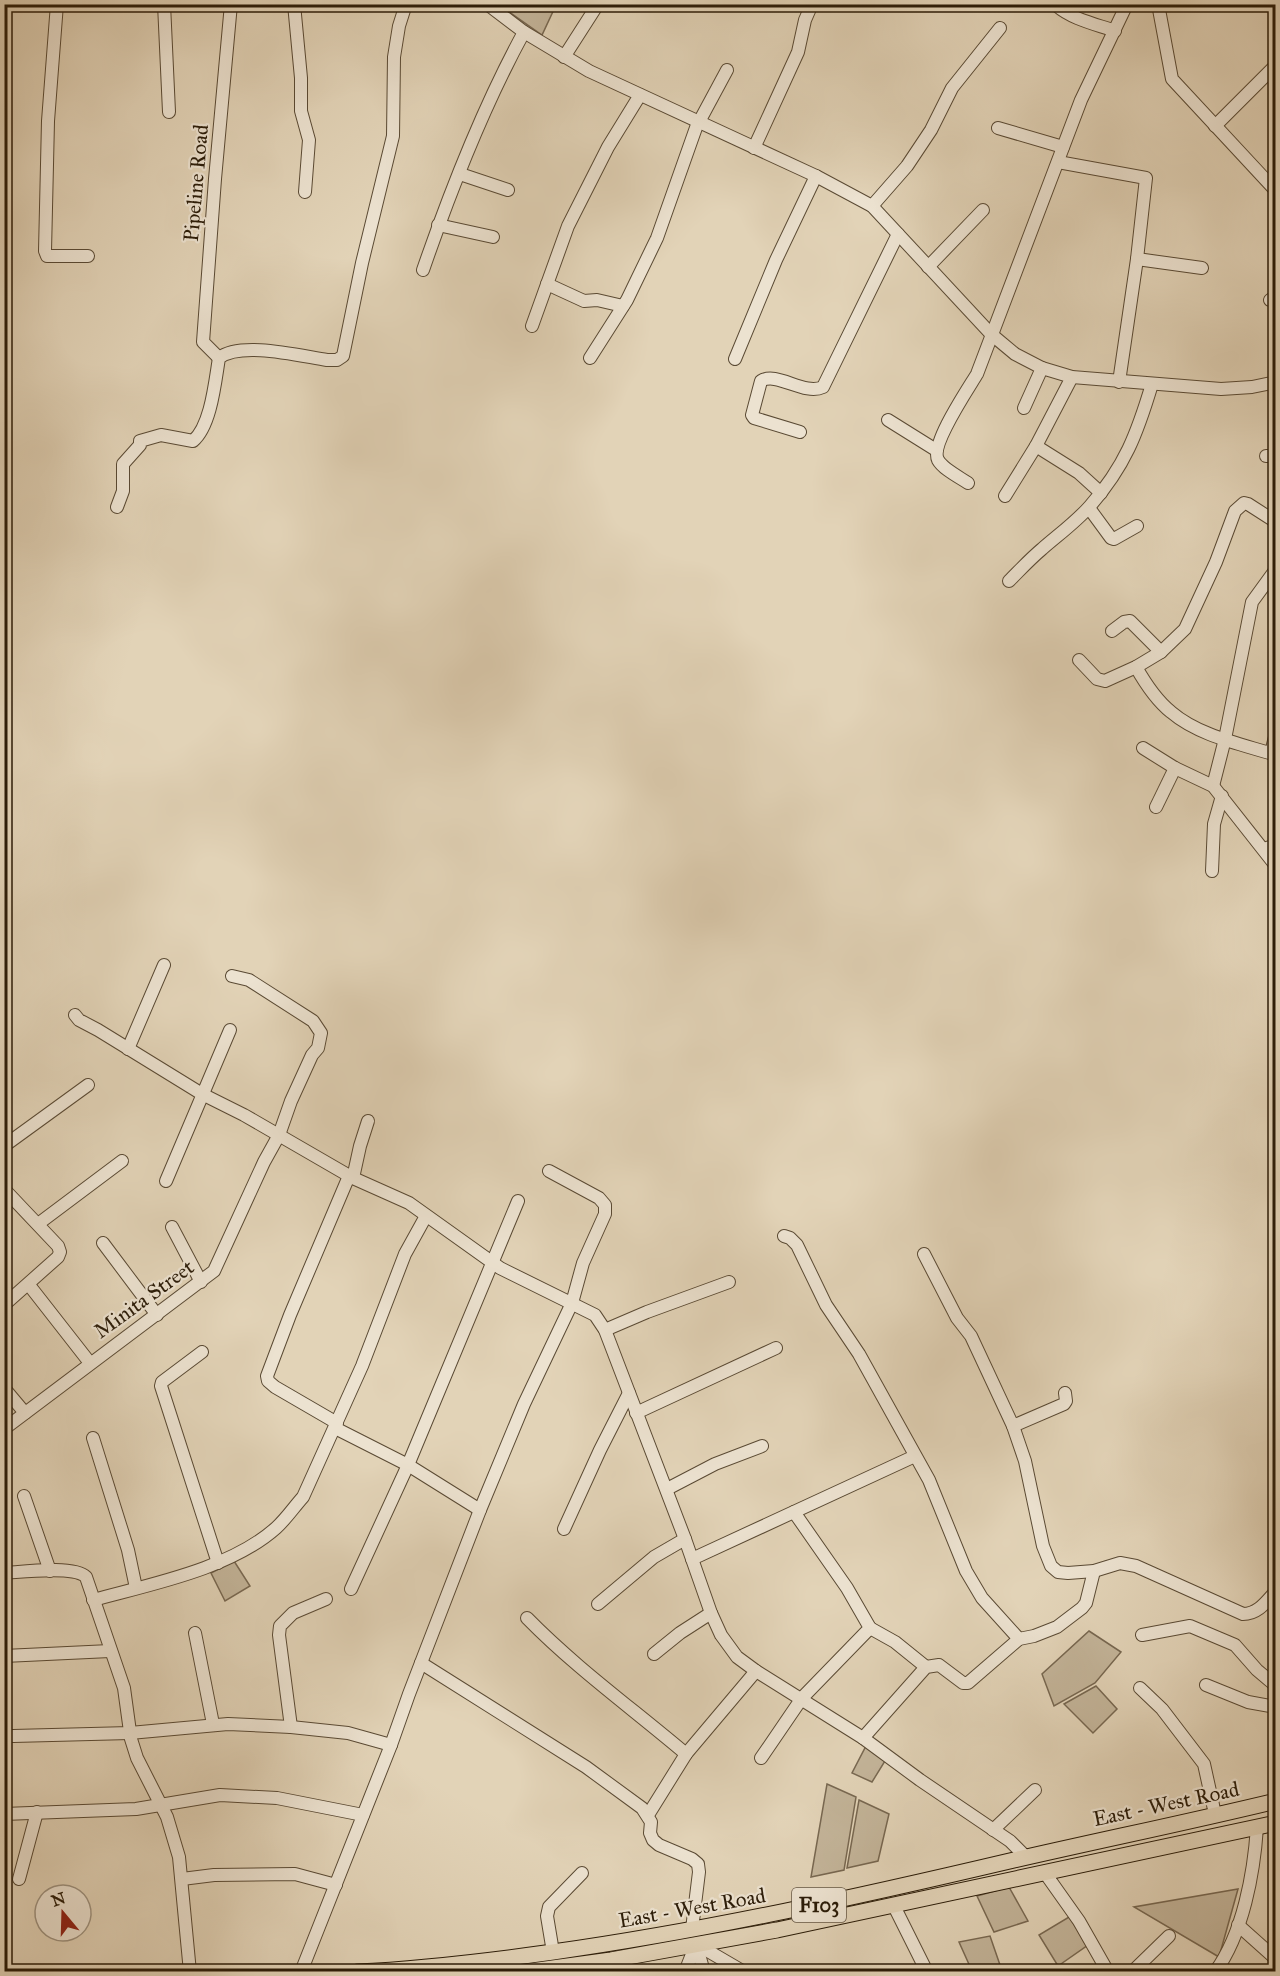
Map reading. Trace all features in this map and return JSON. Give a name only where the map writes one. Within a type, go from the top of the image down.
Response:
[{"type":"main road","name":"East - West Road","points":[[524,1971],[610,1966],[694,1937],[789,1912],[1275,1802]]},
{"type":"main road","name":"East - West Road","points":[[357,1971],[489,1960],[615,1943],[777,1930],[1275,1823]]},
{"type":"street","points":[[57,4],[54,67],[48,121],[45,251],[47,256],[88,256]]},
{"type":"street","points":[[164,4],[169,112]]},
{"type":"street","name":"Pipeline Road","points":[[219,358],[203,342],[231,4]]},
{"type":"street","points":[[294,4],[301,78],[301,111],[309,140],[305,192]]},
{"type":"street","points":[[117,507],[123,491],[123,464],[140,445],[140,441],[161,435],[193,441],[200,435],[207,423],[207,412],[219,358],[231,351],[248,349],[327,360],[337,360],[343,356],[362,263],[393,136],[394,57],[406,4]]},
{"type":"street","points":[[487,4],[524,32],[564,57],[640,95],[816,176],[872,206],[991,334],[1015,354],[1041,368],[1072,377],[1221,389],[1252,387],[1275,382]]},
{"type":"street","points":[[564,57],[598,4]]},
{"type":"street","points":[[754,147],[798,52],[805,20],[813,4]]},
{"type":"street","points":[[968,483],[939,461],[936,450],[952,415],[977,374],[1081,100],[1127,4]]},
{"type":"street","points":[[1158,4],[1172,79],[1275,191]]},
{"type":"street","points":[[1057,6],[1085,21],[1115,31]]},
{"type":"street","points":[[872,206],[907,165],[930,130],[952,88],[1000,28]]},
{"type":"street","points":[[423,270],[438,225],[500,76],[524,32]]},
{"type":"street","points":[[1215,126],[1275,64]]},
{"type":"street","points":[[590,358],[623,306],[657,238],[699,122],[727,70]]},
{"type":"street","points":[[532,326],[568,226],[608,147],[640,95]]},
{"type":"street","points":[[998,128],[1063,147]]},
{"type":"street","points":[[1058,162],[1146,178],[1119,382]]},
{"type":"street","points":[[459,174],[508,190]]},
{"type":"street","points":[[735,359],[776,260],[816,176]]},
{"type":"street","points":[[928,267],[983,210]]},
{"type":"street","points":[[438,225],[493,237]]},
{"type":"street","points":[[800,432],[754,418],[752,415],[761,381],[768,378],[812,390],[823,387],[898,234]]},
{"type":"street","points":[[1137,259],[1202,268]]},
{"type":"street","points":[[547,284],[584,301],[597,300],[623,306]]},
{"type":"street","points":[[1024,408],[1041,368]]},
{"type":"street","points":[[1005,496],[1036,446],[1072,377]]},
{"type":"street","points":[[1009,581],[1089,507],[1101,493],[1123,462],[1138,432],[1152,384]]},
{"type":"street","points":[[888,420],[936,450]]},
{"type":"street","points":[[1036,446],[1079,472],[1101,493]]},
{"type":"street","points":[[1079,660],[1097,679],[1105,681],[1136,667],[1161,652],[1185,628],[1216,562],[1235,511],[1240,505],[1248,504],[1275,522]]},
{"type":"street","points":[[1089,507],[1111,538],[1114,539],[1137,526]]},
{"type":"street","points":[[1213,786],[1225,739],[1252,602],[1275,569]]},
{"type":"street","points":[[1112,631],[1124,622],[1130,621],[1161,652]]},
{"type":"street","points":[[1136,667],[1156,697],[1170,712],[1190,726],[1273,754],[1275,733]]},
{"type":"street","points":[[1143,748],[1175,768],[1213,786],[1270,847],[1275,866]]},
{"type":"street","points":[[1156,807],[1175,768]]},
{"type":"street","points":[[1212,871],[1214,824],[1222,796]]},
{"type":"street","points":[[128,1049],[164,965]]},
{"type":"street","name":"Minita Street","points":[[4,1429],[214,1271],[264,1161],[279,1135],[291,1101],[312,1055],[318,1048],[321,1033],[313,1021],[249,980],[232,976]]},
{"type":"street","points":[[75,1015],[79,1020],[202,1095],[244,1115],[351,1177],[409,1203],[492,1262],[595,1315],[605,1330],[667,1489],[711,1613],[721,1635],[737,1657],[863,1738],[1010,1841],[1026,1857]]},
{"type":"street","points":[[166,1181],[230,1030]]},
{"type":"street","points":[[4,1146],[88,1085]]},
{"type":"street","points":[[368,1121],[351,1177],[290,1315],[267,1376],[268,1381],[336,1425],[408,1465],[480,1510]]},
{"type":"street","points":[[38,1224],[122,1161]]},
{"type":"street","points":[[302,1971],[480,1510],[524,1404],[572,1303],[583,1263],[605,1214],[605,1205],[599,1198],[549,1171]]},
{"type":"street","points":[[4,1305],[29,1285],[58,1257],[60,1252],[58,1246],[38,1224],[7,1195]]},
{"type":"street","points":[[351,1588],[408,1465],[518,1201]]},
{"type":"street","points":[[93,1600],[232,1557],[275,1528],[303,1497],[362,1365],[405,1254],[426,1215]]},
{"type":"street","points":[[172,1227],[201,1282]]},
{"type":"street","points":[[784,1236],[797,1245],[825,1305],[859,1354],[929,1480],[957,1554],[966,1571],[982,1598],[1019,1639]]},
{"type":"street","points":[[103,1243],[157,1315]]},
{"type":"street","points":[[924,1254],[957,1318],[971,1335],[1013,1426],[1025,1461],[1047,1559],[1058,1572],[1094,1571],[1120,1563],[1136,1566],[1243,1614],[1251,1614],[1258,1610],[1275,1591]]},
{"type":"street","points":[[605,1330],[729,1281]]},
{"type":"street","points":[[29,1285],[90,1363]]},
{"type":"street","points":[[636,1413],[776,1348]]},
{"type":"street","points":[[202,1352],[161,1384],[218,1563]]},
{"type":"street","points":[[4,1388],[25,1413]]},
{"type":"street","points":[[564,1529],[629,1393]]},
{"type":"street","points":[[1013,1426],[1064,1404],[1065,1394]]},
{"type":"street","points":[[93,1438],[128,1550],[136,1588]]},
{"type":"street","points":[[667,1489],[715,1464],[762,1446]]},
{"type":"street","points":[[692,1559],[915,1456]]},
{"type":"street","points":[[24,1496],[50,1571]]},
{"type":"street","points":[[794,1512],[847,1588],[870,1628],[896,1642],[926,1667]]},
{"type":"street","points":[[598,1604],[654,1557],[685,1539]]},
{"type":"street","points":[[4,1573],[50,1571],[83,1574],[124,1688],[130,1733],[142,1772],[167,1817],[179,1857],[190,1971]]},
{"type":"street","points":[[863,1738],[926,1667],[939,1665],[963,1683],[968,1683],[1019,1639],[1057,1627],[1086,1603],[1094,1571]]},
{"type":"street","points":[[291,1727],[279,1635],[280,1626],[293,1613],[326,1599]]},
{"type":"street","points":[[654,1654],[680,1633],[711,1613]]},
{"type":"street","points":[[527,1618],[555,1647],[686,1754]]},
{"type":"street","points":[[1142,1635],[1190,1626],[1235,1644],[1257,1670],[1275,1686]]},
{"type":"street","points":[[760,1758],[802,1698],[870,1628]]},
{"type":"street","points":[[195,1633],[213,1724]]},
{"type":"street","points":[[4,1656],[110,1651]]},
{"type":"street","points":[[421,1663],[586,1767],[642,1808],[648,1815],[653,1840],[698,1864],[694,1937],[685,1971]]},
{"type":"street","points":[[648,1815],[686,1754],[756,1671]]},
{"type":"street","points":[[1206,1685],[1248,1702],[1275,1707]]},
{"type":"street","points":[[1140,1688],[1162,1709],[1204,1764],[1215,1814]]},
{"type":"street","points":[[13,1736],[130,1733],[213,1724],[291,1727],[348,1733],[391,1745]]},
{"type":"street","points":[[993,1830],[1035,1790]]},
{"type":"street","points":[[4,1814],[136,1809],[220,1795],[277,1798],[363,1815]]},
{"type":"street","points":[[19,1879],[37,1812]]},
{"type":"street","points":[[1215,1971],[1222,1963],[1238,1925],[1249,1886],[1257,1827]]},
{"type":"street","points":[[553,1952],[547,1916],[549,1907],[582,1873]]},
{"type":"street","points":[[1045,1873],[1079,1921],[1108,1971]]},
{"type":"street","points":[[182,1880],[214,1875],[296,1874],[336,1885]]},
{"type":"street","points":[[894,1906],[927,1971]]},
{"type":"street","points":[[1238,1925],[1275,1959]]},
{"type":"street","points":[[1132,1971],[1169,1936]]},
{"type":"street","points":[[694,1937],[704,1971]]},
{"type":"street","points":[[694,1937],[744,1971]]},
{"type":"shaded area","points":[[499,5],[556,5],[542,35]]},
{"type":"shaded area","points":[[234,1561],[250,1586],[225,1601],[211,1573]]},
{"type":"shaded area","points":[[1089,1631],[1121,1652],[1095,1683],[1054,1706],[1042,1674]]},
{"type":"shaded area","points":[[1096,1686],[1117,1709],[1093,1733],[1064,1704]]},
{"type":"shaded area","points":[[866,1746],[885,1761],[872,1782],[852,1773]]},
{"type":"shaded area","points":[[827,1784],[856,1797],[844,1870],[811,1877]]},
{"type":"shaded area","points":[[859,1800],[889,1814],[878,1861],[847,1868]]},
{"type":"shaded area","points":[[1009,1887],[1028,1921],[994,1932],[977,1896]]},
{"type":"shaded area","points":[[1238,1889],[1219,1957],[1134,1907]]},
{"type":"shaded area","points":[[1069,1917],[1088,1945],[1058,1966],[1039,1935]]},
{"type":"shaded area","points":[[990,1936],[1000,1965],[972,1971],[959,1942]]}]
